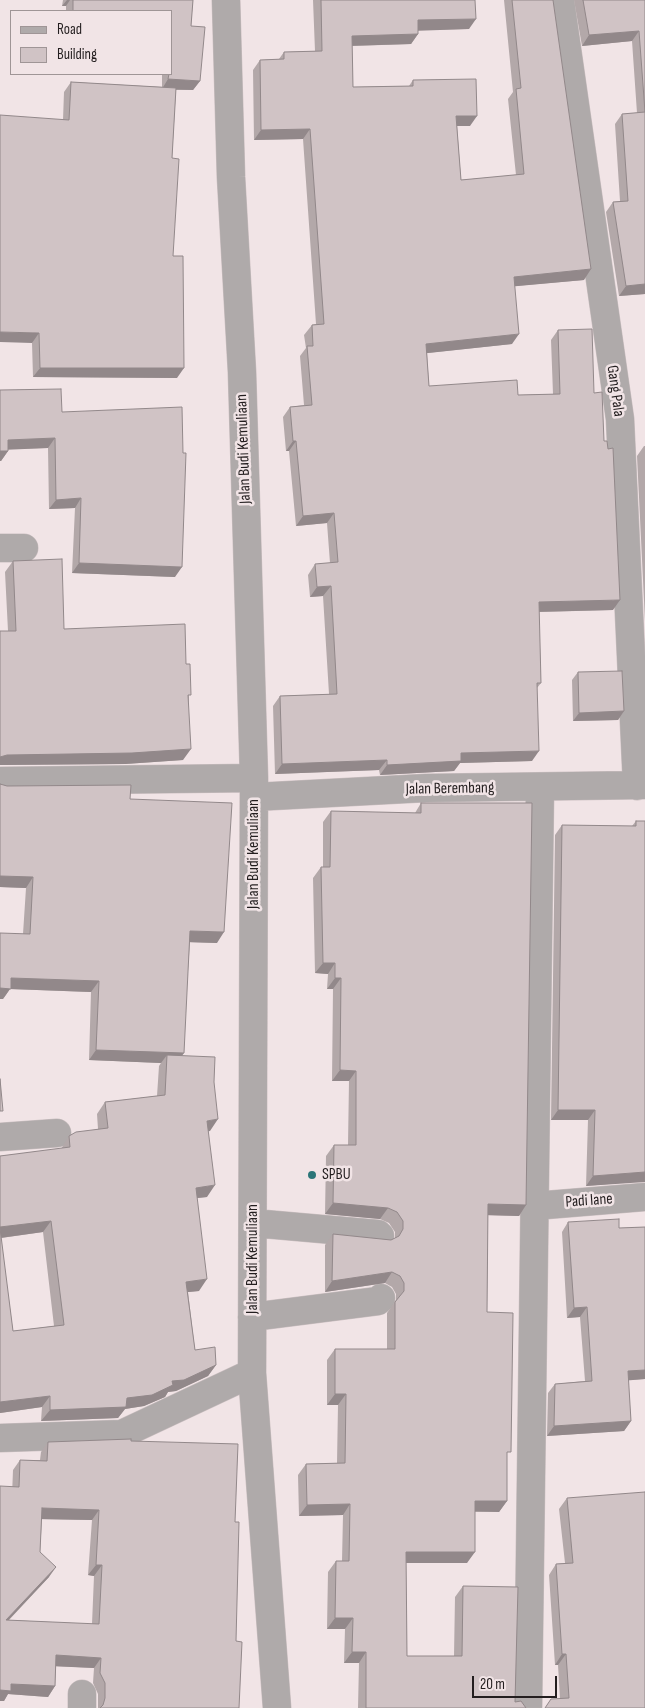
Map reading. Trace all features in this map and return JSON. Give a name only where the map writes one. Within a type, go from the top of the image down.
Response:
[{"type":"street","name":"Jalan Budi Kemuliaan","points":[[226,0],[231,177],[242,372],[254,787],[252,1373],[277,1708]]},
{"type":"street","name":"Gang Pala","points":[[560,0],[620,419],[641,786]]},
{"type":"street","name":"Jalan Berembang","points":[[0,781],[254,787],[540,788],[641,786]]},
{"type":"street","points":[[528,1708],[540,788]]},
{"type":"street","points":[[0,1137],[56,1133]]},
{"type":"street","name":"Padi lane","points":[[534,1206],[645,1197]]},
{"type":"street","points":[[253,1222],[378,1234],[380,1236]]},
{"type":"street","points":[[252,1317],[378,1301],[381,1298]]},
{"type":"street","points":[[0,1438],[122,1434],[252,1373]]},
{"type":"building","points":[[73,0],[193,0],[191,26],[205,27],[200,81],[168,79],[169,75],[172,75],[172,10],[73,10]]},
{"type":"building","points":[[321,0],[475,0],[476,19],[418,20],[418,34],[352,36],[353,87],[413,86],[413,80],[476,79],[477,116],[456,116],[461,180],[524,174],[516,89],[521,88],[512,0],[553,0],[591,269],[514,277],[519,334],[426,344],[429,386],[517,380],[518,395],[560,394],[558,330],[592,329],[594,393],[602,392],[604,441],[607,441],[608,449],[613,448],[620,600],[539,602],[541,683],[537,683],[539,751],[461,753],[461,761],[387,765],[387,760],[282,764],[280,696],[337,694],[331,586],[317,587],[315,564],[338,562],[334,513],[303,516],[296,441],[293,441],[290,407],[312,405],[307,346],[313,346],[312,325],[324,324],[310,129],[261,130],[260,60],[284,59],[284,52],[322,51]]},
{"type":"building","points":[[583,0],[645,0],[645,112],[639,31],[589,35]]},
{"type":"building","points":[[71,82],[176,88],[172,158],[179,159],[173,256],[183,256],[184,368],[40,368],[39,333],[0,332],[0,115],[69,120]]},
{"type":"building","points":[[645,112],[645,284],[626,286],[613,202],[628,201],[622,114]]},
{"type":"building","points":[[61,389],[62,412],[182,407],[183,453],[186,453],[182,567],[79,563],[81,498],[56,500],[55,438],[8,440],[8,451],[0,451],[0,390]]},
{"type":"building","points":[[62,559],[64,629],[185,624],[186,664],[190,664],[191,695],[188,695],[191,749],[132,753],[7,755],[0,757],[0,631],[16,631],[13,561]]},
{"type":"building","points":[[622,671],[624,711],[579,713],[578,672]]},
{"type":"building","points":[[0,784],[7,786],[131,785],[130,799],[232,803],[224,932],[190,931],[184,1053],[96,1050],[99,981],[11,978],[11,989],[0,988],[0,933],[30,934],[33,877],[0,876]]},
{"type":"building","points":[[421,803],[532,803],[526,1205],[488,1204],[487,1312],[513,1313],[511,1452],[507,1452],[507,1501],[475,1501],[475,1552],[406,1552],[407,1656],[462,1656],[463,1586],[518,1587],[515,1702],[521,1701],[526,1708],[366,1708],[366,1652],[352,1652],[353,1618],[335,1618],[336,1561],[349,1561],[350,1504],[307,1505],[306,1464],[345,1463],[346,1394],[335,1394],[335,1349],[395,1349],[395,1302],[404,1291],[404,1283],[400,1276],[392,1272],[332,1281],[333,1234],[391,1240],[399,1236],[403,1229],[403,1221],[397,1212],[388,1208],[333,1203],[334,1145],[356,1145],[356,1071],[340,1070],[341,978],[335,978],[335,963],[323,963],[321,867],[330,867],[331,811],[421,813]]},
{"type":"building","points":[[636,821],[645,821],[645,1172],[593,1176],[595,1110],[558,1110],[562,825],[636,826]]},
{"type":"building","points":[[167,1055],[215,1057],[214,1082],[218,1119],[207,1121],[215,1185],[196,1188],[207,1279],[186,1282],[195,1350],[215,1347],[216,1365],[184,1380],[172,1381],[173,1385],[152,1395],[127,1398],[126,1407],[50,1410],[50,1396],[0,1402],[0,1228],[13,1331],[64,1325],[51,1221],[0,1227],[0,1156],[70,1147],[69,1136],[76,1132],[108,1128],[105,1102],[165,1095]]},
{"type":"building","points":[[0,1079],[3,1111],[0,1111]]},
{"type":"building","points":[[619,1219],[619,1228],[645,1227],[645,1370],[628,1371],[631,1421],[554,1426],[555,1384],[592,1381],[587,1307],[574,1308],[568,1222]]},
{"type":"building","points":[[131,1439],[131,1441],[238,1444],[235,1522],[239,1522],[236,1641],[242,1642],[239,1708],[100,1708],[105,1698],[105,1683],[100,1673],[101,1658],[56,1655],[55,1686],[11,1684],[11,1691],[0,1690],[0,1486],[19,1487],[20,1460],[47,1461],[48,1442]],"holes":[[[42,1508],[99,1510],[96,1565],[102,1565],[99,1624],[6,1620],[56,1567],[40,1552]]]},
{"type":"building","points":[[645,1492],[645,1708],[545,1708],[551,1699],[569,1698],[566,1654],[562,1654],[556,1564],[573,1563],[567,1498]]},
{"type":"place","name":"SPBU","points":[[312,1175]]}]
